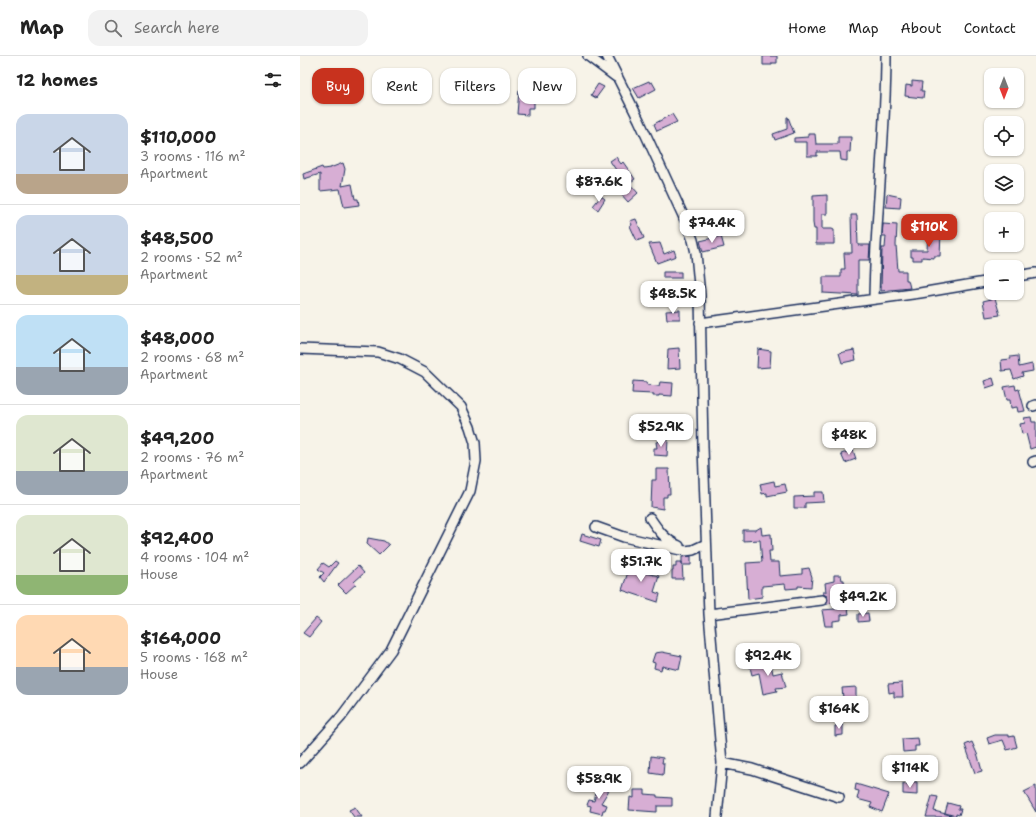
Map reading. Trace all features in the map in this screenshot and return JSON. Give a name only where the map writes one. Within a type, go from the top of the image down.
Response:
[{"type":"street","points":[[588,56],[619,79]]},
{"type":"street","points":[[607,56],[670,186],[693,240],[698,273],[709,614],[722,763],[716,817]]},
{"type":"street","points":[[874,299],[886,56]]},
{"type":"street","points":[[1024,275],[1036,273]]},
{"type":"street","points":[[700,323],[920,293],[984,282]]},
{"type":"street","points":[[300,349],[378,352],[400,359],[425,372],[461,408],[470,427],[475,444],[476,461],[470,491],[391,650],[341,717],[300,763]]},
{"type":"street","points":[[650,518],[659,532],[668,540],[685,549],[694,550]]},
{"type":"street","points":[[596,527],[685,551],[694,550],[706,544]]},
{"type":"street","points":[[709,614],[822,600]]},
{"type":"street","points":[[722,763],[752,769],[839,797]]},
{"type":"building","points":[[763,56],[777,56],[777,63],[772,63],[772,65],[763,65]]},
{"type":"building","points":[[649,81],[650,83],[652,82],[656,89],[639,98],[633,88]]},
{"type":"building","points":[[912,81],[922,82],[921,91],[924,91],[923,98],[905,96],[906,85],[912,86]]},
{"type":"building","points":[[598,84],[604,87],[596,98],[591,95]]},
{"type":"building","points":[[518,102],[518,104],[534,104],[534,108],[528,108],[528,115],[517,114]]},
{"type":"building","points":[[672,114],[677,122],[657,131],[654,124]]},
{"type":"building","points":[[787,117],[794,133],[775,140],[773,134],[787,129]]},
{"type":"building","points":[[808,134],[815,134],[816,144],[838,144],[838,137],[851,137],[850,152],[847,152],[847,161],[841,160],[840,152],[817,152],[817,156],[807,156],[807,142],[794,142],[794,138],[808,137]]},
{"type":"building","points":[[616,157],[621,164],[623,162],[635,179],[629,183],[620,171],[618,173],[610,161]]},
{"type":"building","points":[[343,163],[345,169],[342,186],[352,184],[355,199],[358,199],[359,205],[344,207],[340,189],[320,191],[320,174],[304,179],[303,174],[322,167],[323,169],[330,168]]},
{"type":"building","points":[[630,184],[638,193],[628,202],[620,193]]},
{"type":"building","points":[[887,194],[901,197],[900,208],[886,207]]},
{"type":"building","points":[[827,195],[827,214],[822,214],[822,229],[834,230],[834,244],[816,244],[816,229],[814,229],[813,223],[813,196]]},
{"type":"building","points":[[601,196],[605,199],[598,210],[593,206]]},
{"type":"building","points":[[851,215],[857,215],[858,245],[870,245],[869,260],[858,260],[858,295],[823,293],[823,277],[841,277],[841,269],[845,269],[844,253],[852,253]]},
{"type":"building","points":[[636,219],[644,238],[637,241],[630,226],[632,225],[630,221]]},
{"type":"building","points":[[883,224],[897,225],[896,245],[898,271],[906,271],[906,280],[908,280],[910,288],[881,291],[882,248],[885,248],[886,236],[882,236]]},
{"type":"building","points":[[941,232],[940,256],[934,256],[934,258],[922,257],[922,260],[913,260],[913,257],[911,257],[911,250],[927,250],[928,233]]},
{"type":"building","points":[[721,236],[724,247],[703,252],[700,241]]},
{"type":"building","points":[[660,243],[664,254],[674,250],[676,256],[657,263],[649,244]]},
{"type":"building","points":[[663,272],[681,272],[681,278],[663,278]]},
{"type":"building","points":[[996,300],[1000,315],[986,317],[983,301]]},
{"type":"building","points":[[680,310],[680,319],[667,319],[666,311]]},
{"type":"building","points":[[679,348],[680,368],[667,369],[668,349]]},
{"type":"building","points":[[758,349],[771,351],[770,367],[757,368]]},
{"type":"building","points":[[854,350],[856,360],[842,363],[839,353]]},
{"type":"building","points":[[1018,356],[1019,367],[1032,364],[1033,371],[1022,373],[1023,376],[1014,379],[1011,370],[1002,371],[1001,360],[1011,359],[1010,357]]},
{"type":"building","points":[[993,378],[995,385],[986,388],[984,381]]},
{"type":"building","points":[[633,381],[647,382],[647,385],[659,386],[660,382],[673,383],[672,396],[653,396],[653,394],[632,393]]},
{"type":"building","points":[[1015,385],[1016,390],[1019,389],[1025,411],[1018,412],[1017,407],[1011,408],[1010,400],[1007,400],[1004,387]]},
{"type":"building","points":[[1031,417],[1032,422],[1036,422],[1036,447],[1030,449],[1026,433],[1022,434],[1020,424],[1025,423],[1024,418]]},
{"type":"building","points":[[668,440],[667,456],[654,455],[654,448],[657,448],[656,442]]},
{"type":"building","points":[[853,450],[856,459],[845,463],[841,454]]},
{"type":"building","points":[[656,469],[669,469],[670,494],[667,494],[667,497],[663,497],[663,509],[651,507],[652,480],[656,480]]},
{"type":"building","points":[[774,481],[775,486],[785,484],[787,492],[767,496],[767,493],[762,494],[760,484]]},
{"type":"building","points":[[814,492],[823,492],[824,502],[805,503],[805,508],[794,508],[794,497],[814,496]]},
{"type":"building","points":[[761,527],[762,535],[771,534],[772,551],[769,551],[770,562],[779,562],[780,576],[802,574],[802,569],[809,568],[812,577],[811,587],[798,586],[798,588],[786,589],[785,584],[762,586],[762,597],[748,599],[746,563],[762,562],[760,540],[743,541],[743,530],[756,530]]},
{"type":"building","points":[[582,534],[601,540],[599,547],[580,541]]},
{"type":"building","points":[[368,538],[384,541],[389,545],[379,555],[367,544]]},
{"type":"building","points":[[691,556],[691,565],[682,565],[682,557]]},
{"type":"building","points":[[636,558],[644,561],[640,572],[659,576],[654,592],[660,594],[658,602],[622,590],[629,569],[632,570]]},
{"type":"building","points":[[335,561],[338,563],[324,582],[320,577],[324,573],[318,569],[323,563],[329,567]]},
{"type":"building","points":[[676,562],[682,562],[683,579],[672,579],[672,571],[673,567],[676,567]]},
{"type":"building","points":[[358,566],[364,573],[354,582],[356,584],[346,593],[338,585]]},
{"type":"building","points":[[834,575],[841,575],[842,580],[844,580],[845,590],[848,589],[850,596],[825,605],[828,600],[827,596],[823,594],[823,592],[826,592],[825,583],[834,581]]},
{"type":"building","points":[[848,608],[849,614],[841,615],[841,620],[833,621],[833,626],[825,626],[822,610]]},
{"type":"building","points":[[868,613],[869,621],[858,622],[858,614]]},
{"type":"building","points":[[316,618],[321,622],[309,637],[303,633]]},
{"type":"building","points":[[662,652],[682,656],[679,670],[662,666],[661,670],[654,668],[655,663],[652,662],[655,653]]},
{"type":"building","points":[[770,659],[773,674],[782,672],[786,687],[776,688],[777,691],[763,694],[759,673],[752,675],[750,667],[757,666],[756,662]]},
{"type":"building","points":[[902,683],[903,697],[894,697],[894,692],[889,693],[888,684]]},
{"type":"building","points":[[856,687],[856,707],[835,709],[834,698],[843,698],[842,688]]},
{"type":"building","points":[[843,725],[843,735],[835,736],[835,726]]},
{"type":"building","points":[[995,735],[1009,735],[1009,737],[1014,736],[1017,747],[1007,750],[1003,740],[989,744],[987,738]]},
{"type":"building","points":[[918,738],[919,746],[915,746],[915,751],[903,752],[902,739]]},
{"type":"building","points":[[972,742],[982,771],[975,773],[965,745]]},
{"type":"building","points":[[651,756],[663,758],[663,775],[650,773]]},
{"type":"building","points":[[907,782],[917,782],[917,795],[903,794],[903,784],[907,785]]},
{"type":"building","points":[[599,784],[609,790],[601,803],[607,805],[602,814],[590,811],[591,806],[587,805],[589,800],[594,801],[597,790],[595,789]]},
{"type":"building","points":[[856,784],[889,794],[882,812],[870,807],[872,803],[857,799],[859,791],[855,790]]},
{"type":"building","points":[[1036,786],[1036,812],[1024,792]]},
{"type":"building","points":[[634,790],[645,790],[645,794],[657,795],[657,797],[672,798],[672,806],[657,806],[657,812],[629,810],[630,797],[634,798]]},
{"type":"building","points":[[932,796],[938,797],[934,811],[950,815],[949,817],[926,817]]},
{"type":"building","points":[[948,803],[959,806],[958,809],[961,809],[959,815],[956,814],[956,816],[945,813]]},
{"type":"building","points":[[355,807],[362,817],[354,817],[349,810]]}]
